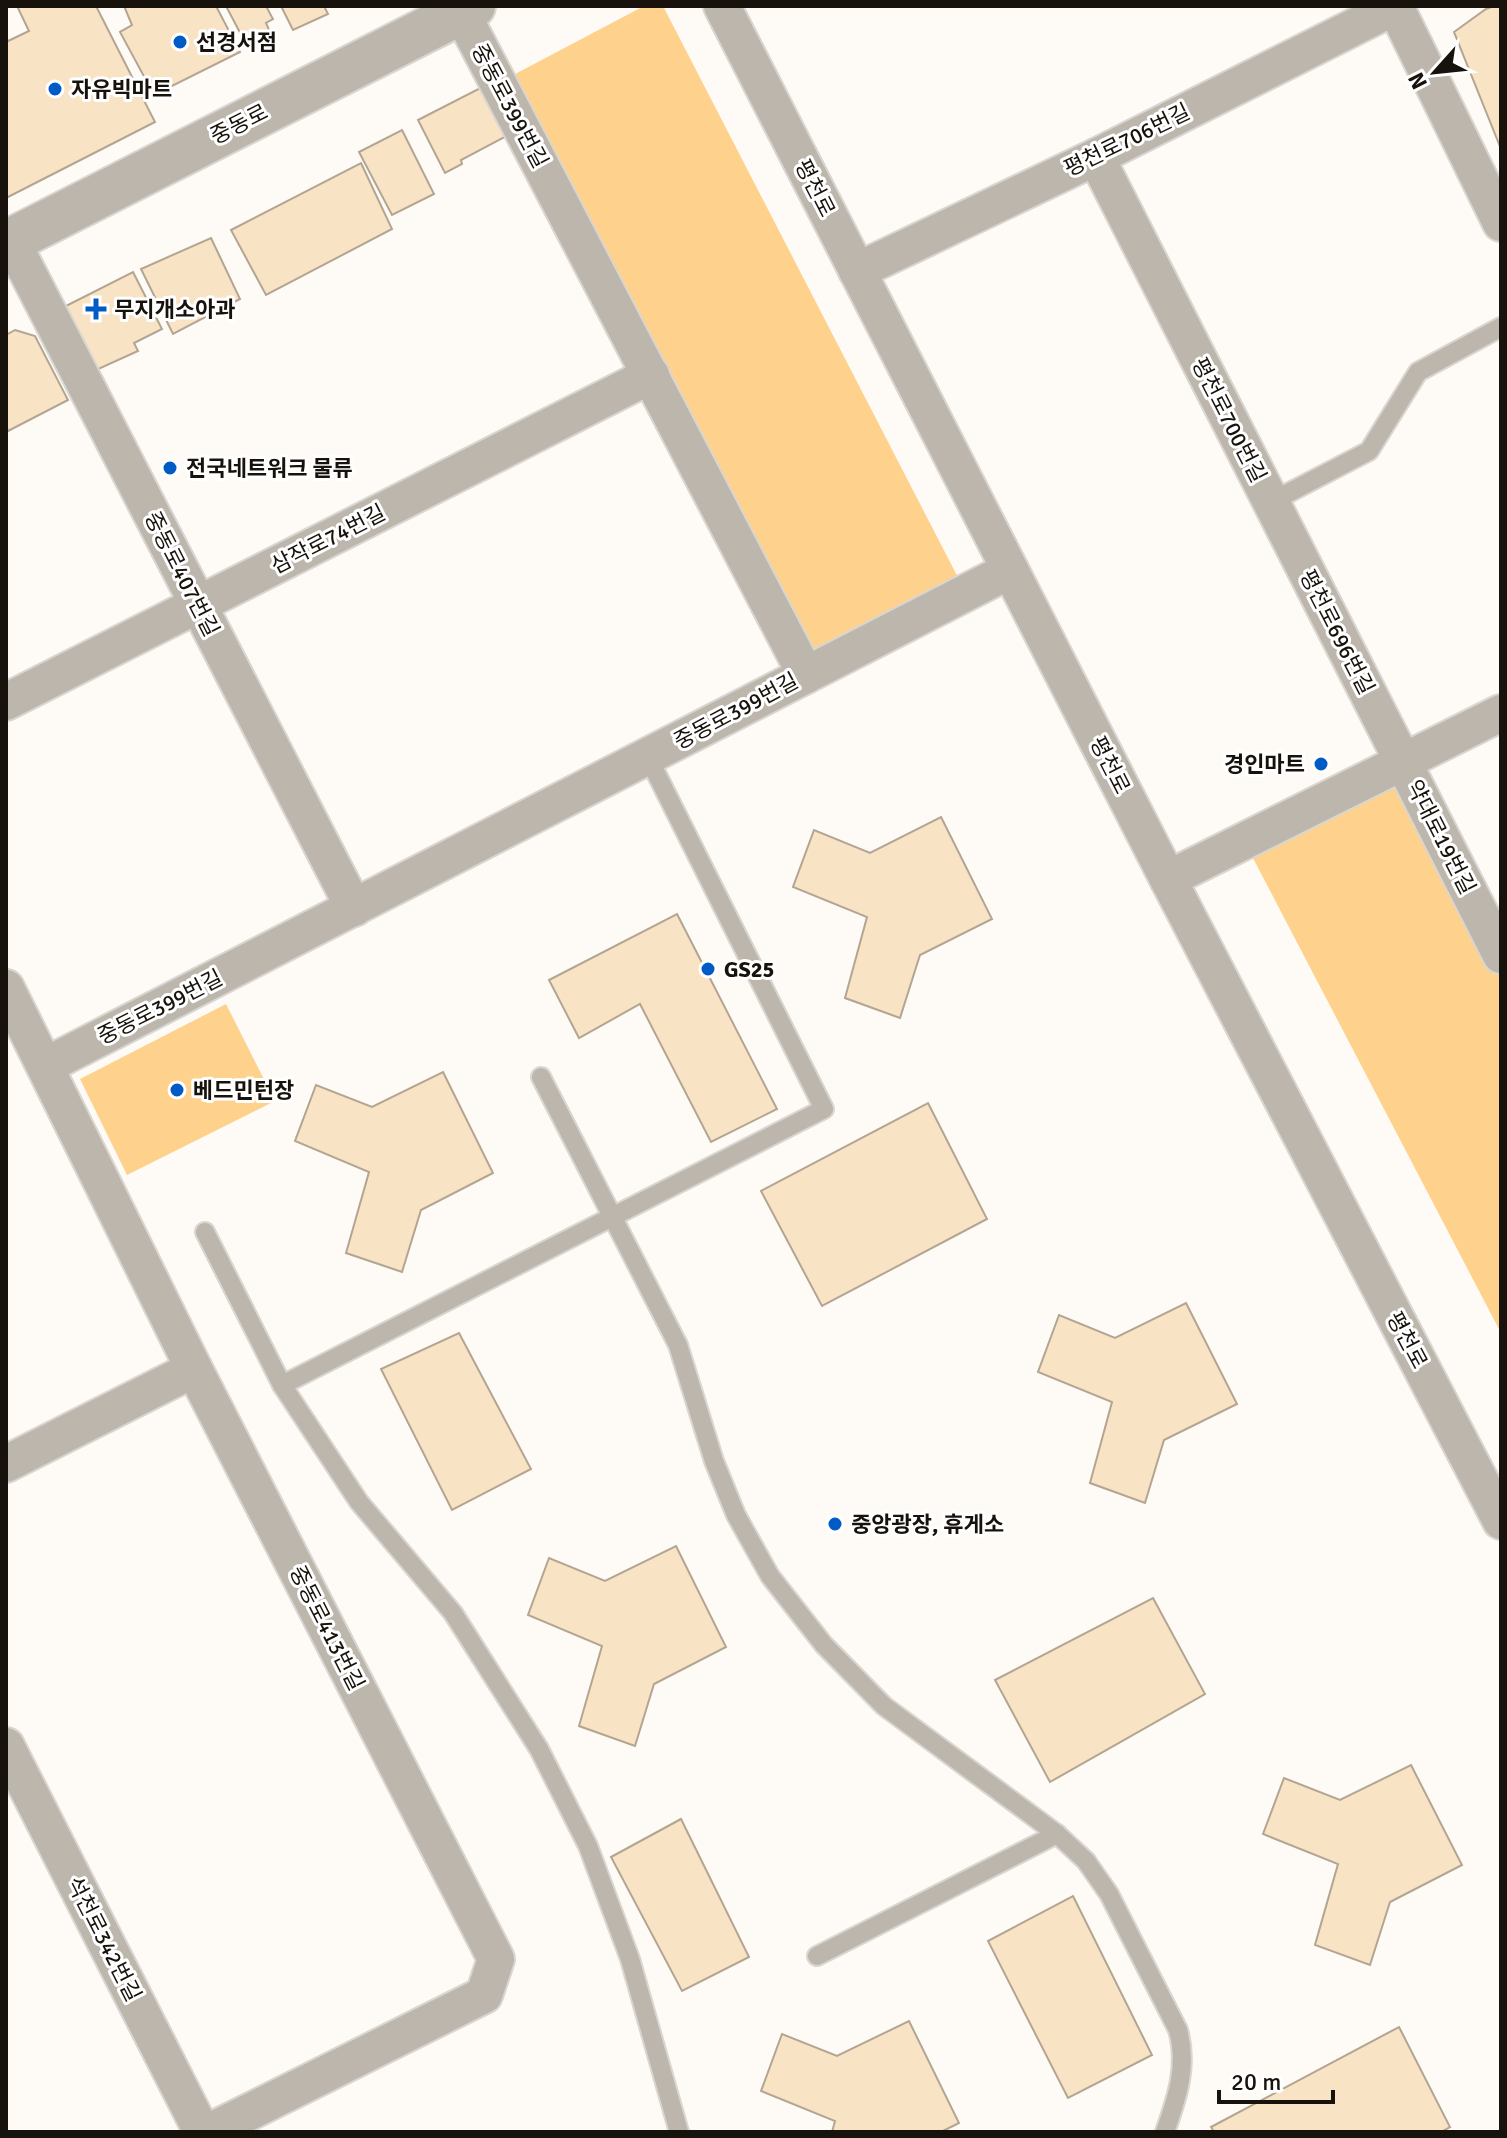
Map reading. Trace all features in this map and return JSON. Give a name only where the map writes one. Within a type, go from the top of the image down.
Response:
[{"type":"street","name":"평천로","points":[[722,6],[1168,879],[1501,1521]]},
{"type":"street","name":"평천로706번길","points":[[857,271],[1096,157],[1396,6]]},
{"type":"street","points":[[1396,6],[1501,223]]},
{"type":"street","name":"중동로","points":[[8,238],[467,9]]},
{"type":"street","name":"중동로399번길","points":[[45,1066],[806,675],[467,9]]},
{"type":"street","name":"평천로700번길","points":[[1096,157],[1271,502]]},
{"type":"street","name":"중동로407번길","points":[[8,238],[354,908]]},
{"type":"street","name":"삼작로74번길","points":[[6,702],[651,375]]},
{"type":"street","name":"평천로696번길","points":[[1271,502],[1403,762]]},
{"type":"street","points":[[806,675],[1010,570]]},
{"type":"street","points":[[1168,879],[1501,713]]},
{"type":"street","name":"약대로19번길","points":[[1403,762],[1501,955]]},
{"type":"street","name":"중동로413번길","points":[[6,988],[194,1369],[496,1959],[484,1995],[209,2132]]},
{"type":"street","points":[[6,1464],[194,1369]]},
{"type":"street","name":"석천로342번길","points":[[6,1746],[202,2132]]},
{"type":"lane","name":"평천로700번길","points":[[1271,502],[1369,451],[1418,372],[1501,327]]},
{"type":"lane","points":[[282,1385],[824,1109],[648,757]]},
{"type":"lane","points":[[541,1077],[678,1345],[714,1461],[736,1515],[770,1576],[824,1645],[884,1706],[1057,1834],[1086,1861],[1109,1894],[1178,2030],[1183,2046],[1181,2082],[1165,2132]]},
{"type":"lane","points":[[205,1232],[282,1385],[359,1502],[453,1613],[539,1749],[588,1846],[630,1959],[679,2132]]},
{"type":"lane","points":[[817,1956],[1057,1834]]},
{"type":"shaded area","points":[[644,6],[663,6],[966,593],[806,675],[498,83]]},
{"type":"shaded area","points":[[1403,762],[1501,955],[1501,1333],[1244,841]]},
{"type":"shaded area","name":"베드민턴장","points":[[226,1004],[275,1101],[127,1175],[80,1079]]},
{"type":"building","points":[[17,6],[96,6],[155,122],[6,198],[6,42],[29,31]]},
{"type":"building","name":"선경서점","points":[[124,6],[216,6],[240,52],[154,95],[120,32],[132,25]]},
{"type":"building","points":[[226,6],[266,6],[273,19],[266,23],[272,37],[248,48]]},
{"type":"building","points":[[281,6],[324,6],[328,14],[293,30]]},
{"type":"building","points":[[1494,6],[1501,6],[1501,149],[1454,32]]},
{"type":"building","points":[[490,83],[514,132],[461,160],[462,164],[445,173],[418,120]]},
{"type":"building","points":[[402,130],[434,194],[392,215],[359,152]]},
{"type":"building","points":[[361,163],[392,229],[266,295],[231,230]]},
{"type":"building","points":[[211,238],[240,299],[173,334],[141,269]]},
{"type":"building","points":[[133,272],[162,329],[134,343],[138,351],[94,371],[62,308]]},
{"type":"building","points":[[15,330],[35,336],[68,400],[8,431],[6,335]]},
{"type":"building","points":[[941,817],[992,919],[920,955],[900,1018],[845,998],[867,917],[793,887],[814,830],[870,853]]},
{"type":"building","points":[[677,914],[777,1109],[711,1142],[640,1004],[579,1038],[549,980]]},
{"type":"building","points":[[443,1072],[493,1173],[421,1210],[402,1272],[346,1253],[369,1172],[295,1141],[316,1085],[372,1107]]},
{"type":"building","points":[[928,1103],[987,1219],[822,1306],[761,1191]]},
{"type":"building","points":[[1186,1303],[1237,1404],[1164,1440],[1145,1503],[1090,1483],[1112,1402],[1038,1372],[1059,1315],[1115,1338]]},
{"type":"building","points":[[459,1333],[531,1469],[452,1510],[381,1369]]},
{"type":"building","points":[[676,1546],[726,1647],[654,1684],[635,1746],[579,1726],[602,1646],[528,1615],[549,1558],[605,1581]]},
{"type":"building","points":[[1153,1598],[1205,1694],[1050,1782],[995,1680]]},
{"type":"building","points":[[1411,1765],[1462,1865],[1390,1902],[1370,1965],[1315,1945],[1338,1864],[1263,1834],[1284,1778],[1340,1800]]},
{"type":"building","points":[[681,1819],[749,1957],[682,1991],[611,1857]]},
{"type":"building","points":[[1073,1896],[1152,2055],[1068,2098],[988,1941]]},
{"type":"building","points":[[909,2021],[959,2123],[941,2132],[832,2132],[835,2121],[761,2091],[782,2034],[837,2056]]},
{"type":"building","points":[[1399,2027],[1450,2127],[1441,2132],[1214,2132],[1211,2127]]},
{"type":"place","name":"선경서점","points":[[180,42]]},
{"type":"place","name":"자유빅마트","points":[[55,89]]},
{"type":"place","name":"무지개소아과","points":[[96,309]]},
{"type":"place","name":"전국네트워크 물류","points":[[170,468]]},
{"type":"place","name":"경인마트","points":[[1321,764]]},
{"type":"place","name":"GS25","points":[[708,969]]},
{"type":"place","name":"베드민턴장","points":[[177,1090]]},
{"type":"place","name":"중앙광장, 휴게소","points":[[835,1524]]}]
